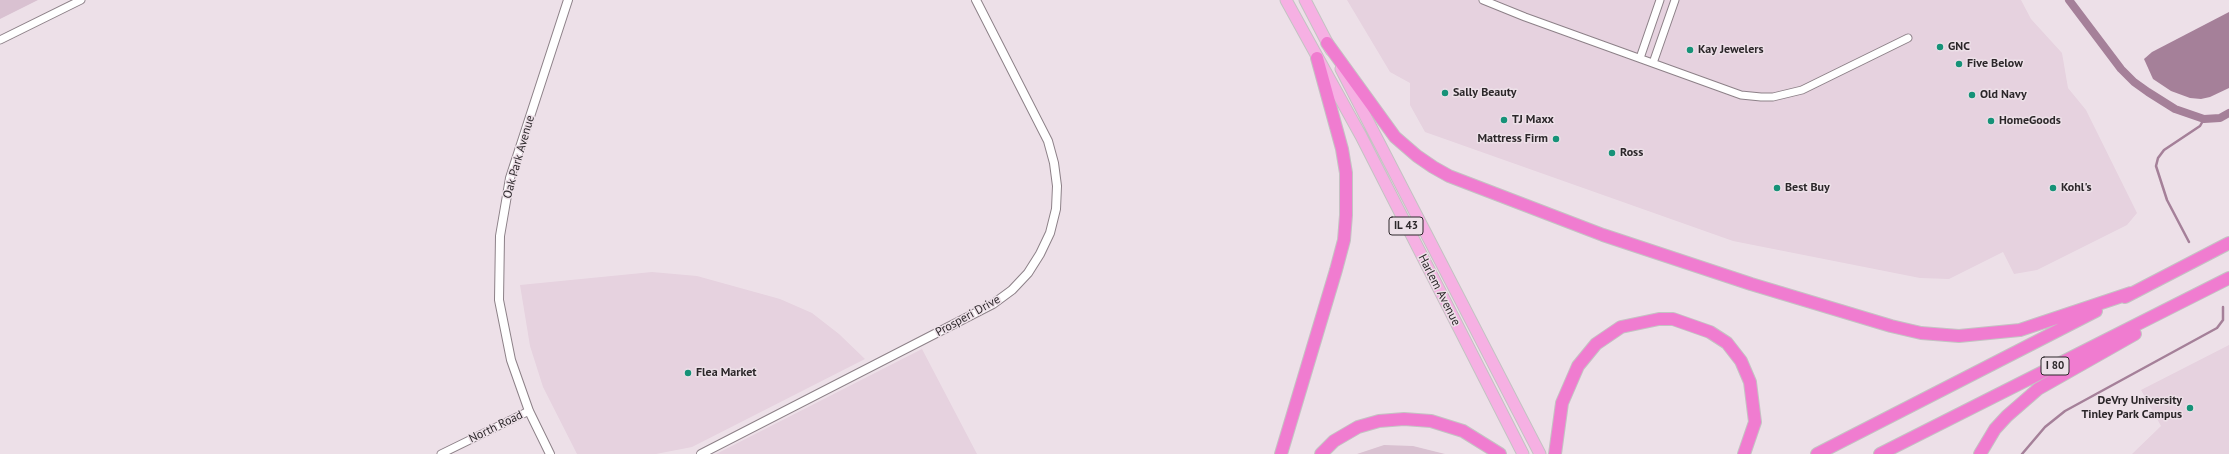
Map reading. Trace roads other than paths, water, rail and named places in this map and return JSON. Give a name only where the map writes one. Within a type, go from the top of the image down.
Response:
[{"type":"highway","points":[[1328,43],[1395,137],[1417,156],[1438,170],[1449,176],[1603,235],[1750,284],[1891,326],[1921,333],[1959,336],[2020,330],[2131,293]]},
{"type":"highway","points":[[1281,454],[1344,240],[1346,215],[1346,173],[1342,149],[1317,58]]},
{"type":"highway","name":"I 80","points":[[1818,454],[2229,243]]},
{"type":"highway","points":[[1980,454],[1995,429],[2007,416],[2038,390],[2229,279]]},
{"type":"highway","name":"I 80","points":[[1880,454],[2229,279]]},
{"type":"highway","points":[[1555,454],[1562,403],[1578,366],[1596,344],[1621,327],[1659,318],[1673,319],[1710,332],[1727,343],[1740,361],[1750,382],[1755,422],[1744,454]]},
{"type":"highway","points":[[1321,454],[1334,441],[1358,427],[1379,421],[1404,419],[1431,421],[1463,431],[1500,454]]},
{"type":"main road","name":"Harlem Avenue","points":[[1286,0],[1361,136],[1523,454]]},
{"type":"main road","name":"Harlem Avenue","points":[[1306,0],[1540,454]]},
{"type":"street","points":[[0,40],[81,0]]},
{"type":"street","name":"Oak Park Avenue","points":[[550,454],[529,411],[511,360],[499,300],[500,236],[510,178],[568,0]]},
{"type":"street","name":"Prosperi Drive","points":[[701,454],[993,304],[1012,290],[1028,273],[1040,254],[1050,233],[1056,210],[1057,186],[1054,163],[1048,141],[976,0]]},
{"type":"street","points":[[1483,0],[1741,95],[1773,97],[1802,90],[1908,38]]},
{"type":"street","points":[[1640,58],[1660,0]]},
{"type":"street","points":[[1653,63],[1675,0]]},
{"type":"street","name":"North Road","points":[[441,454],[529,411]]},
{"type":"waterway","points":[[2069,0],[2121,69],[2134,82],[2148,92],[2175,109],[2204,119],[2220,118],[2229,113]]},
{"type":"waterway","points":[[2189,242],[2167,200],[2156,166],[2158,158],[2164,150],[2200,126],[2204,119]]},
{"type":"waterway","points":[[2022,454],[2045,427],[2065,411],[2217,328],[2223,320],[2223,307]]},
{"type":"place","name":"GNC","points":[[1940,47]]},
{"type":"place","name":"Kay Jewelers","points":[[1690,50]]},
{"type":"place","name":"Five Below","points":[[1959,64]]},
{"type":"place","name":"Sally Beauty","points":[[1445,93]]},
{"type":"place","name":"Old Navy","points":[[1972,95]]},
{"type":"place","name":"TJ Maxx","points":[[1504,120]]},
{"type":"place","name":"HomeGoods","points":[[1991,121]]},
{"type":"place","name":"Mattress Firm","points":[[1556,139]]},
{"type":"place","name":"Ross","points":[[1612,153]]},
{"type":"place","name":"Best Buy","points":[[1777,188]]},
{"type":"place","name":"Kohl's","points":[[2053,188]]},
{"type":"place","name":"Flea Market","points":[[688,373]]},
{"type":"place","name":"DeVry University Tinley Park Campus","points":[[2190,408]]}]
